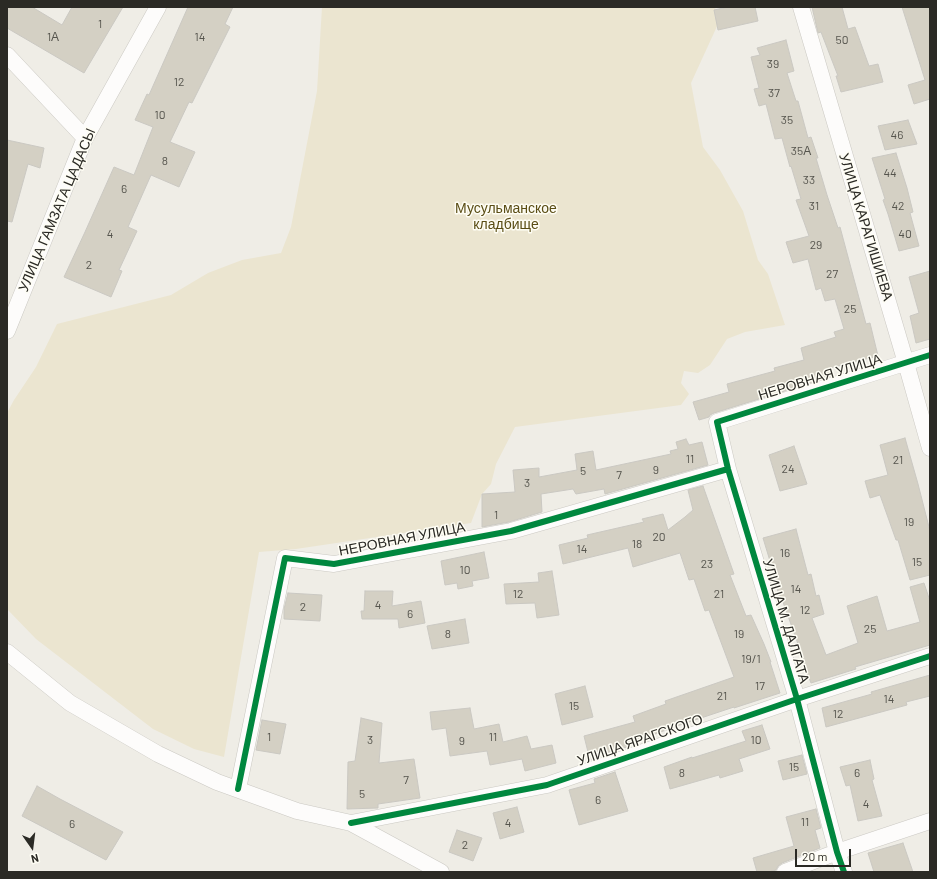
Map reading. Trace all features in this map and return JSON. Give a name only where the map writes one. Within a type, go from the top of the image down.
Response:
[{"type":"street","name":"УЛИЦА ГАМЗАТА ЦАДАСЫ","points":[[7,331],[85,138],[158,7]]},
{"type":"street","name":"УЛИЦА КАРАГИШИЕВА","points":[[801,7],[930,448]]},
{"type":"street","points":[[7,55],[85,138]]},
{"type":"street","name":"НЕРОВНАЯ УЛИЦА","points":[[717,422],[930,355]]},
{"type":"street","name":"УЛИЦА М. ДАЛГАТА","points":[[717,422],[728,469],[797,699],[837,852],[844,872]]},
{"type":"street","name":"НЕРОВНАЯ УЛИЦА","points":[[238,789],[284,558],[334,564],[511,531],[728,469]]},
{"type":"street","points":[[7,652],[70,703],[158,754],[217,782],[297,811],[351,824],[441,872]]},
{"type":"street","name":"УЛИЦА ЯРАГСКОГО","points":[[351,824],[547,785],[797,699],[930,656]]},
{"type":"street","points":[[785,872],[837,852],[930,821]]},
{"type":"green space","name":"Мусульманское кладбище","points":[[322,7],[715,7],[719,22],[691,83],[703,147],[720,170],[743,211],[758,260],[768,274],[785,325],[745,332],[727,339],[710,365],[698,373],[684,371],[681,383],[689,394],[681,405],[515,427],[496,464],[491,484],[482,494],[471,523],[296,549],[259,552],[224,757],[194,749],[153,729],[36,639],[7,609],[7,413],[36,367],[57,324],[171,295],[208,273],[242,260],[281,253],[291,227],[317,91]]},
{"type":"building","points":[[7,7],[32,7],[62,25],[72,7],[123,7],[84,73],[7,28]]},
{"type":"building","points":[[188,7],[233,7],[225,24],[230,27],[192,103],[189,102],[170,142],[195,152],[179,187],[151,175],[128,227],[137,231],[119,270],[122,271],[111,297],[64,277],[114,167],[134,175],[153,127],[135,120],[147,94],[149,95]]},
{"type":"building","points":[[728,7],[755,7],[758,21],[718,30],[714,10]]},
{"type":"building","points":[[812,7],[842,7],[848,29],[855,27],[869,66],[878,64],[883,82],[841,92],[836,76],[838,76],[821,32],[818,33]]},
{"type":"building","points":[[902,7],[930,7],[930,99],[914,104],[908,85],[925,80]]},
{"type":"building","points":[[786,40],[794,71],[787,73],[796,101],[798,101],[808,138],[811,137],[818,158],[816,158],[838,228],[840,227],[866,324],[870,323],[878,356],[830,368],[833,376],[714,413],[709,417],[699,420],[693,402],[729,392],[727,384],[775,371],[774,368],[804,360],[801,348],[836,337],[834,332],[844,329],[835,299],[825,301],[821,288],[816,290],[808,259],[793,263],[786,242],[809,236],[796,200],[801,199],[782,138],[775,139],[766,104],[759,106],[754,89],[759,88],[751,57],[760,55],[757,48]]},
{"type":"building","points":[[908,120],[917,144],[885,150],[878,126]]},
{"type":"building","points":[[7,140],[44,148],[40,168],[28,164],[12,222],[7,221]]},
{"type":"building","points":[[896,153],[913,212],[910,213],[919,246],[899,251],[872,158]]},
{"type":"building","points":[[930,271],[930,339],[916,343],[910,316],[919,313],[909,277]]},
{"type":"building","points":[[905,438],[930,531],[930,575],[910,580],[898,540],[896,540],[880,495],[870,498],[865,481],[888,475],[880,445]]},
{"type":"building","points":[[686,439],[689,445],[702,442],[708,465],[605,494],[604,489],[576,494],[573,489],[541,494],[542,512],[509,522],[482,527],[482,494],[515,492],[513,470],[539,468],[539,477],[577,470],[575,454],[593,451],[596,470],[671,454],[670,451],[678,449],[676,442]]},
{"type":"building","points":[[794,446],[807,484],[780,491],[769,455]]},
{"type":"building","points":[[703,486],[734,574],[730,575],[746,616],[751,615],[764,644],[780,693],[674,727],[626,745],[627,747],[609,752],[590,760],[584,736],[635,722],[633,716],[666,704],[665,701],[734,677],[709,610],[705,611],[694,579],[689,580],[680,553],[633,567],[628,548],[563,564],[559,545],[588,538],[587,535],[644,522],[642,519],[663,514],[668,530],[693,510],[688,490]]},
{"type":"building","points":[[796,529],[808,575],[811,574],[816,596],[819,595],[824,614],[812,618],[826,655],[858,643],[847,606],[877,596],[887,631],[920,622],[910,587],[924,583],[930,601],[930,645],[855,667],[856,669],[811,683],[796,644],[798,644],[783,602],[781,603],[777,584],[763,538]]},
{"type":"building","points":[[484,552],[489,578],[472,581],[473,586],[458,589],[457,583],[445,585],[441,561]]},
{"type":"building","points":[[552,571],[559,615],[537,618],[535,603],[506,604],[504,584],[539,582],[538,573]]},
{"type":"building","points":[[365,591],[393,591],[392,606],[421,601],[425,623],[399,628],[398,619],[362,619],[361,611],[364,611]]},
{"type":"building","points":[[288,593],[322,595],[320,621],[284,619],[284,609]]},
{"type":"building","points":[[465,619],[469,643],[432,649],[427,626]]},
{"type":"building","points":[[930,675],[930,696],[906,702],[907,705],[826,727],[822,708],[872,694],[871,692]]},
{"type":"building","points":[[585,686],[593,717],[562,725],[555,694]]},
{"type":"building","points":[[470,708],[474,729],[499,724],[503,742],[527,736],[531,749],[552,745],[556,763],[525,771],[522,759],[490,765],[487,751],[450,756],[446,728],[432,730],[430,712]]},
{"type":"building","points":[[361,718],[382,723],[379,763],[414,759],[420,798],[378,804],[378,808],[347,809],[348,762],[355,761]]},
{"type":"building","points":[[262,720],[286,724],[280,754],[256,750]]},
{"type":"building","points":[[762,725],[770,749],[739,759],[743,771],[720,778],[719,775],[670,789],[664,767],[746,741],[742,731]]},
{"type":"building","points":[[802,755],[807,774],[783,780],[778,761]]},
{"type":"building","points":[[870,760],[874,779],[872,780],[882,816],[858,821],[850,785],[846,786],[840,767]]},
{"type":"building","points":[[615,772],[628,811],[579,825],[569,790],[595,783],[594,779]]},
{"type":"building","points":[[37,786],[123,832],[106,860],[22,816]]},
{"type":"building","points":[[517,807],[524,832],[500,839],[493,813]]},
{"type":"building","points":[[816,809],[821,828],[815,830],[820,848],[782,863],[776,870],[769,872],[757,872],[753,858],[794,846],[786,817]]},
{"type":"building","points":[[457,830],[482,838],[473,861],[449,852]]},
{"type":"building","points":[[903,843],[913,872],[874,872],[868,853]]},
{"type":"cycle path","points":[[844,872],[837,852],[797,699],[728,469],[717,422],[930,355]]},
{"type":"cycle path","points":[[238,789],[285,558],[334,564],[511,531],[728,469]]},
{"type":"cycle path","points":[[351,823],[547,785],[797,699],[930,656]]}]
